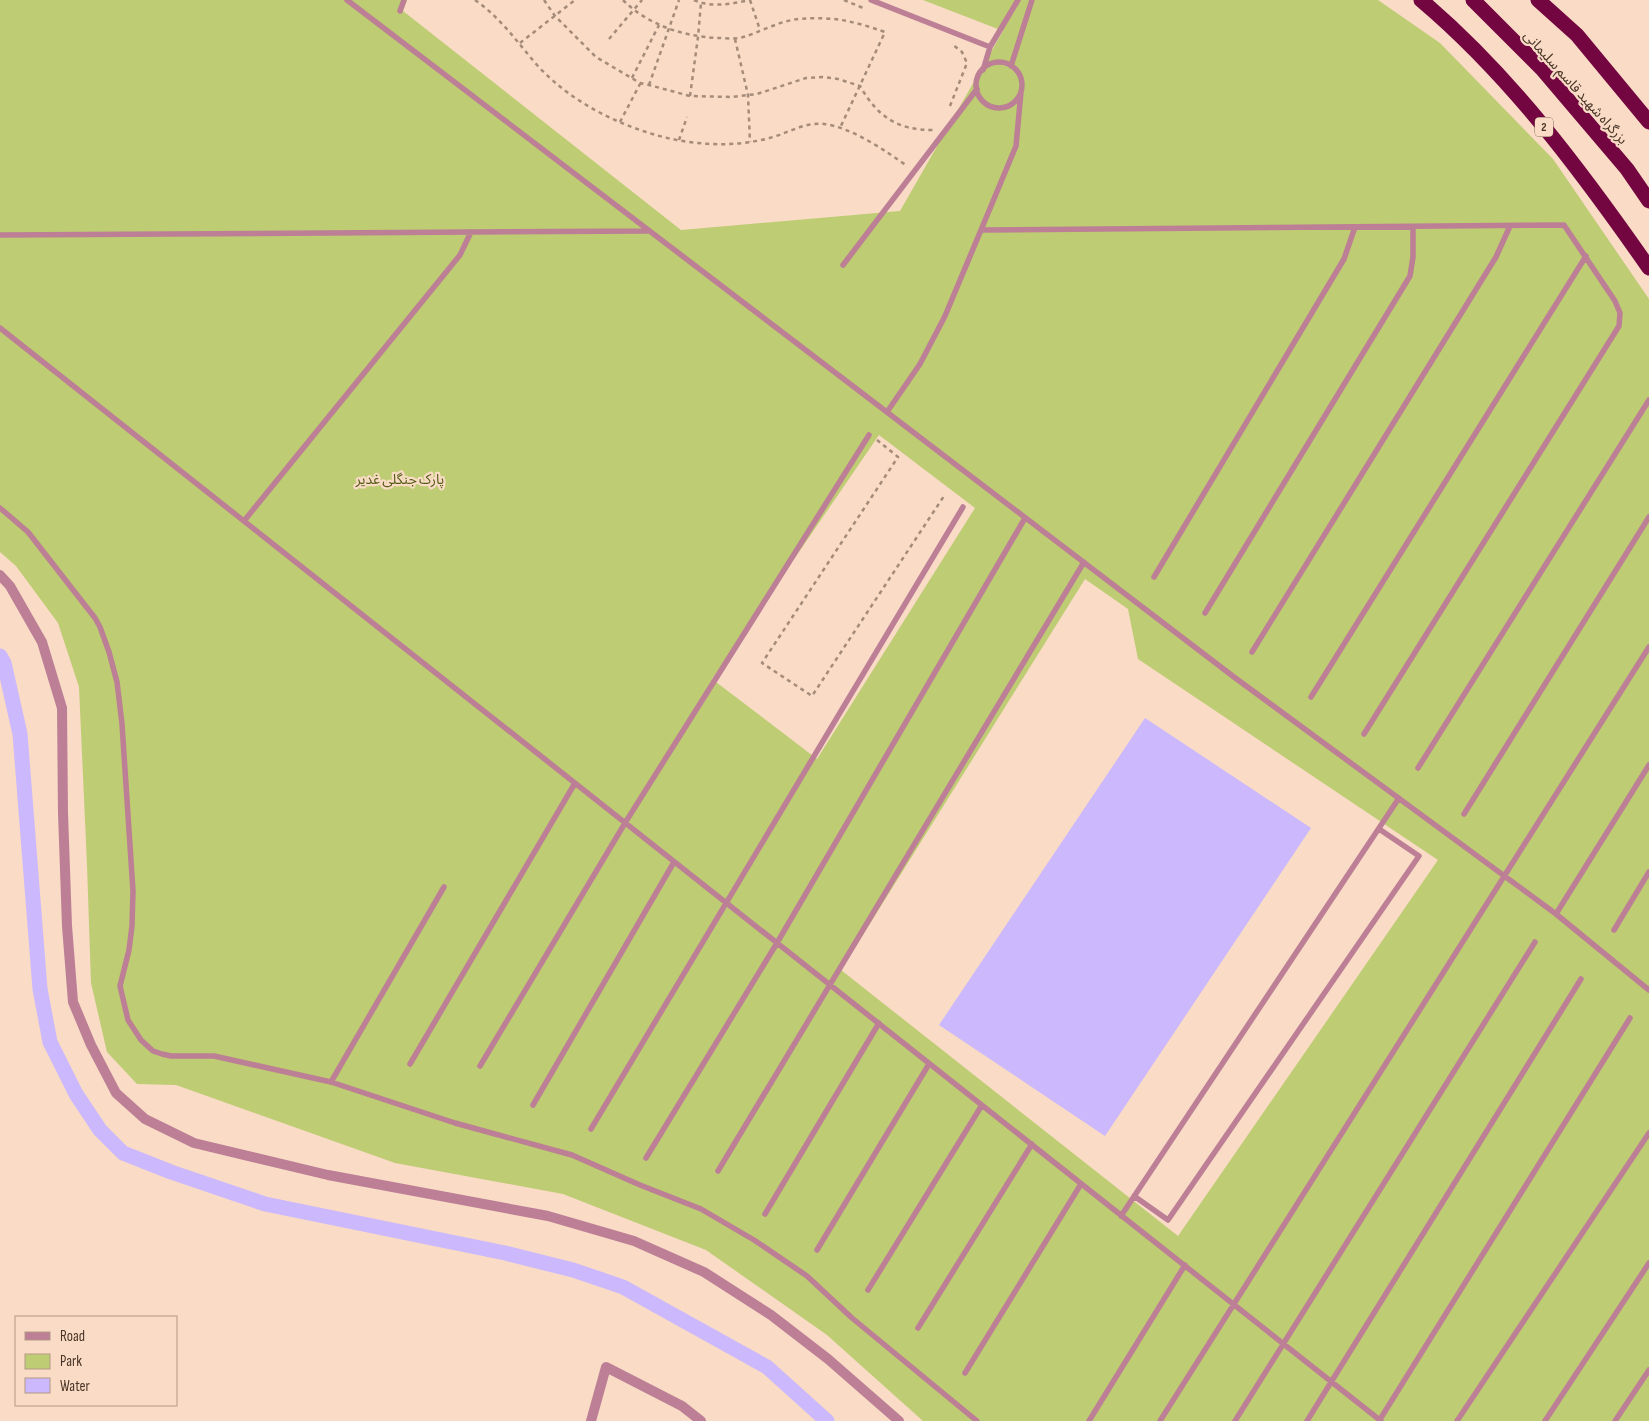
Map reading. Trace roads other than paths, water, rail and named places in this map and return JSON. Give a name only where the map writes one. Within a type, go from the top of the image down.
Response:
[{"type":"highway","name":"2","points":[[1421,0],[1448,22],[1513,89],[1596,191],[1649,268]]},
{"type":"highway","name":"بزرگراه شهید قاسم سلیمانی","points":[[1473,0],[1542,69],[1627,169],[1649,200]]},
{"type":"highway","points":[[1538,0],[1577,35],[1649,122]]},
{"type":"street","points":[[0,575],[10,586],[42,642],[62,708],[66,916],[73,1002],[91,1045],[116,1093],[145,1119],[194,1142],[328,1175],[548,1216],[634,1241],[704,1272],[772,1315],[828,1359],[899,1421]]},
{"type":"street","points":[[590,1421],[606,1367],[682,1406],[701,1421]]},
{"type":"lane","points":[[346,0],[1234,677],[1556,914],[1649,990]]},
{"type":"lane","points":[[400,11],[404,0]]},
{"type":"lane","points":[[871,0],[990,47]]},
{"type":"lane","points":[[1018,0],[990,47],[983,70],[977,79],[977,89],[980,98],[988,105],[998,108],[1008,107],[1016,101],[1021,92]]},
{"type":"lane","points":[[1011,66],[1032,0]]},
{"type":"lane","points":[[887,412],[920,364],[945,316],[1016,146],[1022,82],[1018,72],[1011,66],[1001,63],[991,64],[983,70]]},
{"type":"lane","points":[[843,266],[977,89]]},
{"type":"lane","points":[[981,230],[1564,225],[1615,301],[1620,313],[1619,326],[1364,734]]},
{"type":"lane","points":[[1252,652],[1496,257],[1510,226]]},
{"type":"lane","points":[[1154,577],[1344,259],[1355,227]]},
{"type":"lane","points":[[1205,613],[1410,276],[1413,257],[1413,227]]},
{"type":"lane","points":[[0,235],[648,231]]},
{"type":"lane","points":[[244,521],[460,255],[470,232]]},
{"type":"lane","points":[[1311,697],[1586,256]]},
{"type":"lane","points":[[0,328],[1380,1421],[1630,1018]]},
{"type":"lane","points":[[1418,768],[1649,400]]},
{"type":"lane","points":[[480,1066],[626,823],[869,435]]},
{"type":"lane","points":[[591,1129],[963,507]]},
{"type":"lane","points":[[0,508],[28,532],[95,618],[109,652],[117,682],[122,724],[133,890],[129,950],[120,986],[122,1002],[128,1020],[142,1040],[154,1051],[162,1054],[214,1056],[331,1082],[455,1122],[572,1155],[701,1209],[754,1240],[807,1276],[852,1318],[977,1421]]},
{"type":"lane","points":[[1464,814],[1649,517]]},
{"type":"lane","points":[[646,1158],[777,943],[1025,518]]},
{"type":"lane","points":[[718,1171],[1084,562]]},
{"type":"lane","points":[[1160,1421],[1649,647]]},
{"type":"lane","points":[[1556,914],[1649,765]]},
{"type":"lane","points":[[410,1064],[575,783]]},
{"type":"lane","points":[[1121,1216],[1399,798]]},
{"type":"lane","points":[[1134,1196],[1168,1220],[1419,856],[1379,829]]},
{"type":"lane","points":[[533,1104],[674,862]]},
{"type":"lane","points":[[1614,930],[1649,872]]},
{"type":"lane","points":[[331,1082],[444,887]]},
{"type":"lane","points":[[1234,1421],[1534,942]]},
{"type":"lane","points":[[1307,1421],[1581,979]]},
{"type":"lane","points":[[765,1214],[879,1023]]},
{"type":"lane","points":[[817,1250],[929,1064]]},
{"type":"lane","points":[[868,1290],[982,1105]]},
{"type":"lane","points":[[1457,1421],[1649,1133]]},
{"type":"lane","points":[[918,1328],[1032,1144]]},
{"type":"lane","points":[[965,1373],[1081,1184]]},
{"type":"lane","points":[[1545,1421],[1649,1263]]},
{"type":"lane","points":[[1089,1421],[1185,1265]]},
{"type":"lane","points":[[1615,1421],[1649,1370]]},
{"type":"water","points":[[1145,718],[1311,828],[1105,1136],[939,1025]]},
{"type":"waterway","points":[[0,656],[4,663],[20,734],[40,989],[50,1042],[76,1094],[100,1130],[123,1153],[171,1172],[265,1204],[505,1253],[573,1270],[623,1287],[767,1367],[827,1421]]},
{"type":"park label","name":"پارک جنگلی غدیر","points":[[400,479]]}]
